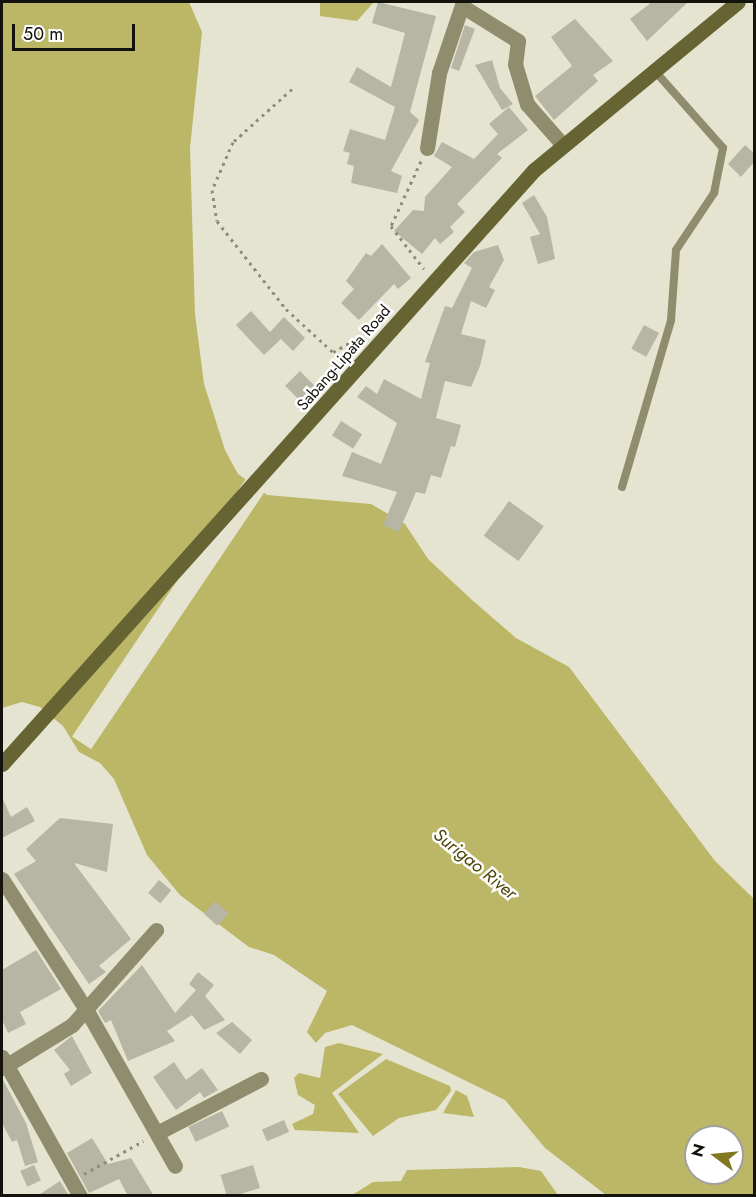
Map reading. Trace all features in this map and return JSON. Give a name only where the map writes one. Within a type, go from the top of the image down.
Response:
[{"type":"main road","name":"Sabang-Lipata Road","points":[[2,764],[562,144],[738,2]]},
{"type":"street","points":[[428,148],[439,72],[463,4],[518,41],[515,64],[527,104],[562,144]]},
{"type":"street","points":[[2,879],[87,1011],[159,1132],[175,1166]]},
{"type":"street","points":[[80,1196],[3,1064],[52,1040],[87,1011],[156,930]]},
{"type":"street","points":[[159,1132],[261,1079]]},
{"type":"lane","points":[[622,487],[671,320],[676,250],[714,193],[723,147],[653,69]]},
{"type":"path","points":[[292,89],[233,142],[212,190],[217,221],[286,309],[333,352],[374,329],[391,332]]},
{"type":"path","points":[[428,148],[391,226],[435,282]]},
{"type":"path","points":[[72,1181],[159,1132]]},
{"type":"water","name":"Surigao River","points":[[2,2],[189,2],[202,32],[190,148],[195,314],[204,384],[225,450],[238,474],[267,495],[371,504],[405,524],[428,559],[472,600],[516,638],[569,667],[715,861],[754,899],[754,1195],[606,1195],[545,1148],[505,1100],[352,1025],[325,1033],[316,1043],[307,1032],[327,991],[274,955],[249,947],[180,895],[147,855],[114,779],[100,763],[79,752],[63,726],[40,707],[22,702],[2,708]]},
{"type":"water","points":[[320,2],[374,2],[357,21],[320,16]]},
{"type":"water","points":[[339,1043],[383,1054],[332,1093],[359,1133],[295,1130],[292,1124],[313,1114],[315,1105],[298,1095],[294,1078],[299,1073],[320,1078],[325,1047]]},
{"type":"water","points":[[386,1059],[450,1086],[451,1091],[436,1110],[399,1118],[373,1136],[338,1094]]},
{"type":"water","points":[[456,1090],[467,1096],[474,1117],[443,1113]]},
{"type":"water","points":[[519,1167],[541,1171],[558,1195],[352,1195],[373,1182],[401,1181],[407,1170]]},
{"type":"pier","points":[[247,477],[266,490],[91,749],[72,736]]},
{"type":"building","points":[[378,2],[436,16],[410,112],[419,120],[391,171],[402,176],[397,193],[351,183],[354,166],[347,164],[350,153],[343,151],[350,129],[385,140],[395,107],[349,82],[357,67],[391,87],[405,33],[372,23]]},
{"type":"building","points":[[652,2],[688,2],[647,41],[630,19]]},
{"type":"building","points":[[575,19],[613,61],[593,75],[598,81],[554,120],[535,96],[572,66],[551,37]]},
{"type":"building","points":[[465,25],[475,29],[459,71],[451,68]]},
{"type":"building","points":[[492,60],[500,88],[513,104],[502,110],[475,65]]},
{"type":"building","points":[[509,107],[528,130],[497,154],[502,158],[457,204],[465,212],[450,227],[454,232],[440,244],[435,238],[422,254],[394,231],[413,210],[424,211],[425,197],[452,167],[434,156],[442,142],[474,159],[498,134],[489,124]]},
{"type":"building","points":[[745,145],[754,153],[754,162],[741,177],[728,164]]},
{"type":"building","points":[[534,195],[547,217],[555,259],[538,264],[530,237],[540,234],[522,203]]},
{"type":"building","points":[[382,244],[411,278],[398,289],[394,284],[359,320],[341,303],[354,289],[346,281],[366,253],[371,256]]},
{"type":"building","points":[[498,245],[504,260],[489,287],[495,290],[486,308],[471,301],[461,334],[486,340],[480,366],[471,387],[445,381],[436,418],[461,425],[455,447],[451,446],[441,478],[431,475],[425,494],[416,492],[399,532],[383,525],[397,492],[342,476],[352,452],[381,464],[397,423],[357,397],[366,386],[377,394],[384,379],[421,399],[430,363],[425,362],[445,306],[452,308],[472,268],[464,263],[474,252]]},
{"type":"building","points":[[251,311],[270,332],[284,317],[305,338],[293,351],[281,339],[264,355],[236,325]]},
{"type":"building","points":[[644,325],[659,333],[646,357],[631,349]]},
{"type":"building","points":[[300,371],[314,385],[299,400],[285,386]]},
{"type":"building","points":[[341,421],[362,434],[353,449],[332,435]]},
{"type":"building","points":[[509,501],[544,526],[519,561],[484,536]]},
{"type":"building","points":[[2,797],[11,817],[27,807],[35,821],[2,838]]},
{"type":"building","points":[[60,818],[113,824],[107,872],[74,863],[131,939],[99,966],[106,972],[89,984],[14,874],[36,861],[26,849]]},
{"type":"building","points":[[159,880],[171,890],[160,903],[148,893]]},
{"type":"building","points":[[215,901],[229,913],[217,926],[204,914]]},
{"type":"building","points":[[36,950],[61,989],[20,1012],[26,1024],[8,1033],[2,1020],[2,970]]},
{"type":"building","points":[[142,965],[175,1013],[196,990],[189,984],[198,972],[214,985],[205,996],[225,1020],[204,1030],[192,1015],[167,1031],[175,1041],[128,1061],[111,1020],[105,1023],[98,1011]]},
{"type":"building","points":[[232,1022],[252,1040],[240,1054],[216,1033]]},
{"type":"building","points":[[72,1036],[92,1073],[71,1086],[64,1074],[70,1070],[54,1050]]},
{"type":"building","points":[[174,1062],[186,1080],[202,1068],[218,1090],[204,1098],[200,1092],[176,1110],[153,1077]]},
{"type":"building","points":[[2,1078],[26,1123],[38,1162],[25,1166],[17,1140],[12,1142],[2,1123]]},
{"type":"building","points":[[222,1111],[229,1126],[196,1142],[188,1127]]},
{"type":"building","points":[[284,1120],[289,1132],[267,1141],[262,1129]]},
{"type":"building","points":[[92,1138],[108,1164],[131,1158],[154,1196],[128,1196],[119,1179],[89,1193],[67,1153]]},
{"type":"building","points":[[34,1165],[41,1181],[27,1187],[20,1171]]},
{"type":"building","points":[[253,1165],[260,1188],[227,1196],[220,1175]]},
{"type":"building","points":[[60,1181],[69,1196],[37,1196]]}]
